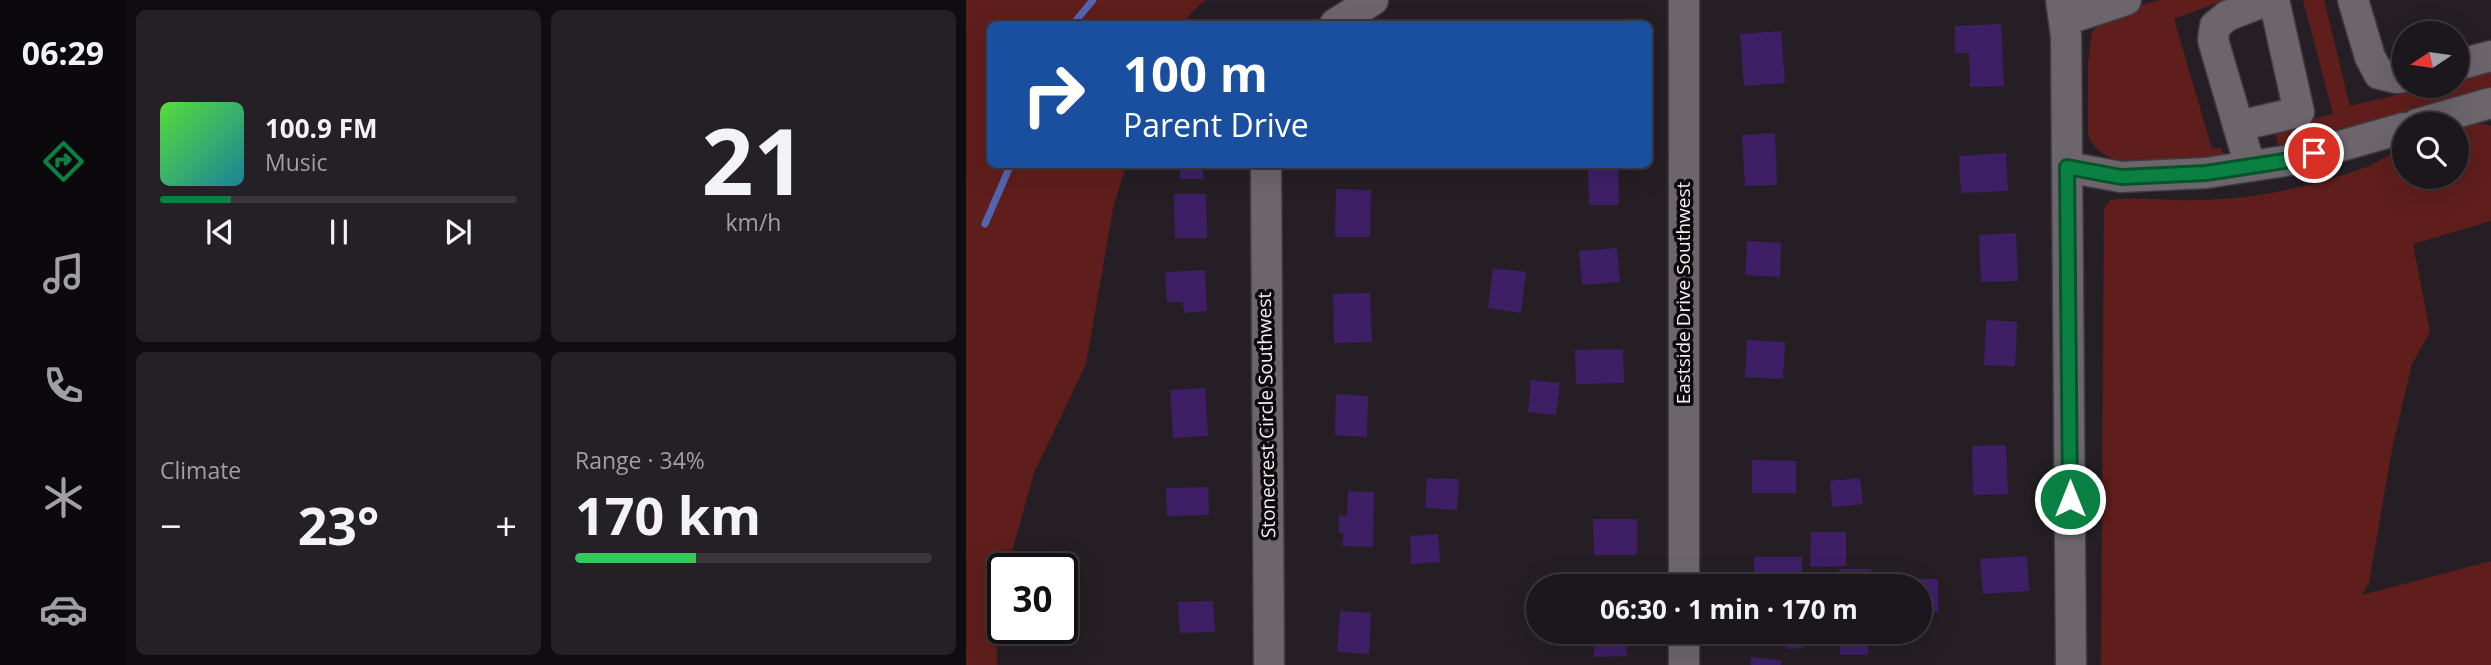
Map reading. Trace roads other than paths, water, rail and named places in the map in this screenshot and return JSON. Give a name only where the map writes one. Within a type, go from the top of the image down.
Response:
[{"type":"street","points":[[1340,21],[1373,0]]},
{"type":"street","name":"Eastside Drive Southwest","points":[[1684,0],[1684,574]]},
{"type":"street","points":[[2071,665],[2063,10],[2126,0]]},
{"type":"street","points":[[2250,166],[2213,40],[2215,26],[2227,16],[2268,0]]},
{"type":"street","points":[[2238,126],[2299,112],[2274,0]]},
{"type":"street","points":[[2353,0],[2370,57],[2379,74],[2392,77]]},
{"type":"street","points":[[2469,62],[2491,56]]},
{"type":"street","points":[[2459,112],[2491,103]]},
{"type":"street","points":[[2067,167],[2121,177],[2206,173],[2291,160],[2392,131]]},
{"type":"street","name":"Stonecrest Circle Southwest","points":[[1266,168],[1269,665]]},
{"type":"street","points":[[1684,644],[1684,665]]},
{"type":"waterway","points":[[1076,21],[1093,0]]},
{"type":"waterway","points":[[985,224],[1009,168]]}]
